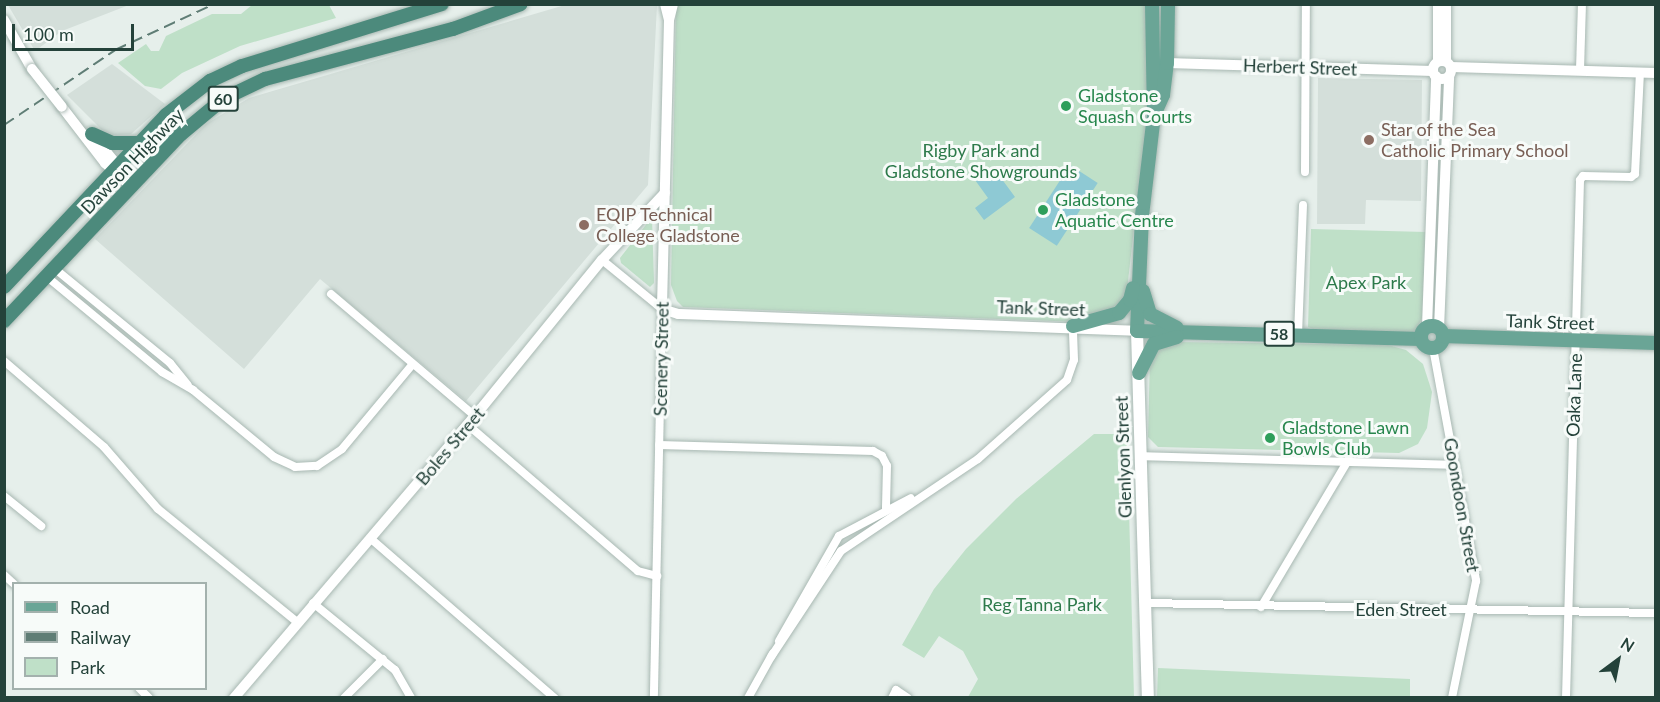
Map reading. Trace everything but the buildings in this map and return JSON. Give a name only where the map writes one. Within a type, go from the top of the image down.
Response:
[{"type":"highway","name":"Dawson Highway","points":[[4,287],[179,103],[225,72],[442,4]]},
{"type":"highway","name":"Dawson Highway","points":[[4,321],[198,119],[251,85],[453,29],[521,4]]},
{"type":"highway","points":[[92,134],[112,143],[140,143]]},
{"type":"main road","name":"Glenlyon Street","points":[[1148,698],[1147,603],[1137,331],[1138,265],[1154,115],[1152,4]]},
{"type":"main road","name":"Glenlyon Street","points":[[1154,115],[1163,95],[1167,63],[1168,4]]},
{"type":"main road","points":[[1073,326],[1105,319],[1126,308],[1138,265]]},
{"type":"main road","points":[[1138,265],[1150,314],[1168,325],[1197,332]]},
{"type":"main road","name":"Tank Street","points":[[1137,331],[1298,335],[1433,333],[1656,343]]},
{"type":"main road","points":[[1139,373],[1154,344],[1197,332]]},
{"type":"main road","points":[[1433,333],[1442,343],[1433,348]]},
{"type":"street","name":"Scenery Street","points":[[665,4],[669,20]]},
{"type":"street","name":"Scenery Street","points":[[654,698],[669,20],[673,4]]},
{"type":"street","points":[[1305,172],[1306,4]]},
{"type":"street","points":[[1438,4],[1442,69]]},
{"type":"street","points":[[1433,333],[1446,4]]},
{"type":"street","points":[[1580,70],[1582,4]]},
{"type":"street","points":[[4,20],[8,31],[32,69],[132,187]]},
{"type":"street","name":"Herbert Street","points":[[1167,63],[1656,73]]},
{"type":"street","name":"Oaka Lane","points":[[1566,698],[1580,180],[1583,176],[1631,177],[1635,174],[1640,72]]},
{"type":"street","points":[[62,107],[92,134],[116,170]]},
{"type":"street","name":"Boles Street","points":[[234,698],[472,420],[602,260],[665,193]]},
{"type":"street","points":[[1298,335],[1303,205]]},
{"type":"street","points":[[1142,216],[1161,222]]},
{"type":"street","points":[[602,260],[662,309]]},
{"type":"street","points":[[50,272],[170,363],[193,390],[274,457],[295,467],[308,468],[328,461],[342,448],[412,365]]},
{"type":"street","points":[[331,294],[638,571],[657,576]]},
{"type":"street","name":"Tank Street","points":[[662,309],[678,314],[1073,326],[1137,331]]},
{"type":"street","points":[[748,698],[771,657],[841,551],[978,459],[1067,380],[1074,360],[1073,326]]},
{"type":"street","name":"Goondoon Street","points":[[1433,348],[1476,581],[1452,698]]},
{"type":"street","points":[[4,361],[104,447],[158,509],[297,622]]},
{"type":"street","points":[[659,445],[873,451],[882,456],[887,466],[886,508]]},
{"type":"street","points":[[1140,456],[1349,459],[1455,465]]},
{"type":"street","points":[[1261,607],[1349,459]]},
{"type":"street","points":[[771,657],[791,614],[834,541],[886,508],[928,491]]},
{"type":"street","points":[[4,496],[41,526]]},
{"type":"street","points":[[370,538],[555,698]]},
{"type":"street","points":[[313,603],[382,659],[404,680],[411,698]]},
{"type":"street","name":"Eden Street","points":[[1147,603],[1656,613]]},
{"type":"street","points":[[344,698],[382,659]]},
{"type":"street","points":[[894,694],[908,698]]},
{"type":"shaded area","points":[[8,5],[129,5],[62,31],[35,51]]},
{"type":"shaded area","points":[[565,5],[657,5],[648,185],[466,401],[320,279],[244,369],[95,239],[206,124],[249,98]]},
{"type":"shaded area","points":[[112,64],[165,104],[131,134],[113,135],[102,130],[67,95]]},
{"type":"shaded area","name":"Star of the Sea Catholic Primary School","points":[[1318,78],[1422,80],[1421,201],[1366,200],[1365,224],[1317,224]]},
{"type":"green space","points":[[252,5],[329,5],[336,18],[240,46],[182,73],[161,89],[145,86],[118,63],[146,44],[151,51],[159,51],[166,36],[212,14],[241,14]]},
{"type":"green space","name":"Rigby Park and Gladstone Showgrounds","points":[[676,5],[1147,5],[1146,122],[1126,299],[1118,309],[1079,322],[683,307],[677,301],[671,285]]},
{"type":"green space","points":[[652,217],[654,283],[650,287],[621,263],[620,258]]},
{"type":"green space","name":"Apex Park","points":[[1311,229],[1426,232],[1422,318],[1416,330],[1412,333],[1316,330],[1308,327]]},
{"type":"green space","points":[[1174,342],[1388,345],[1406,350],[1423,364],[1432,392],[1427,428],[1418,444],[1399,453],[1158,447],[1148,437],[1150,359],[1154,351]]},
{"type":"green space","name":"Reg Tanna Park","points":[[1094,434],[1127,434],[1134,697],[968,697],[978,679],[963,651],[939,636],[924,658],[902,645],[934,589],[966,549],[1016,499]]},
{"type":"green space","points":[[1158,668],[1410,679],[1410,697],[1157,697]]},
{"type":"water","points":[[1070,165],[1098,183],[1057,246],[1029,228]]},
{"type":"water","points":[[993,167],[1015,197],[984,220],[975,208],[988,198],[975,180]]},
{"type":"railway","points":[[4,125],[115,50],[214,4]]},
{"type":"place","name":"Gladstone Squash Courts","points":[[1066,106]]},
{"type":"place","name":"Star of the Sea Catholic Primary School","points":[[1369,140]]},
{"type":"place","name":"Gladstone Aquatic Centre","points":[[1043,210]]},
{"type":"place","name":"EQIP Technical College Gladstone","points":[[584,225]]},
{"type":"place","name":"Gladstone Lawn Bowls Club","points":[[1270,438]]}]
